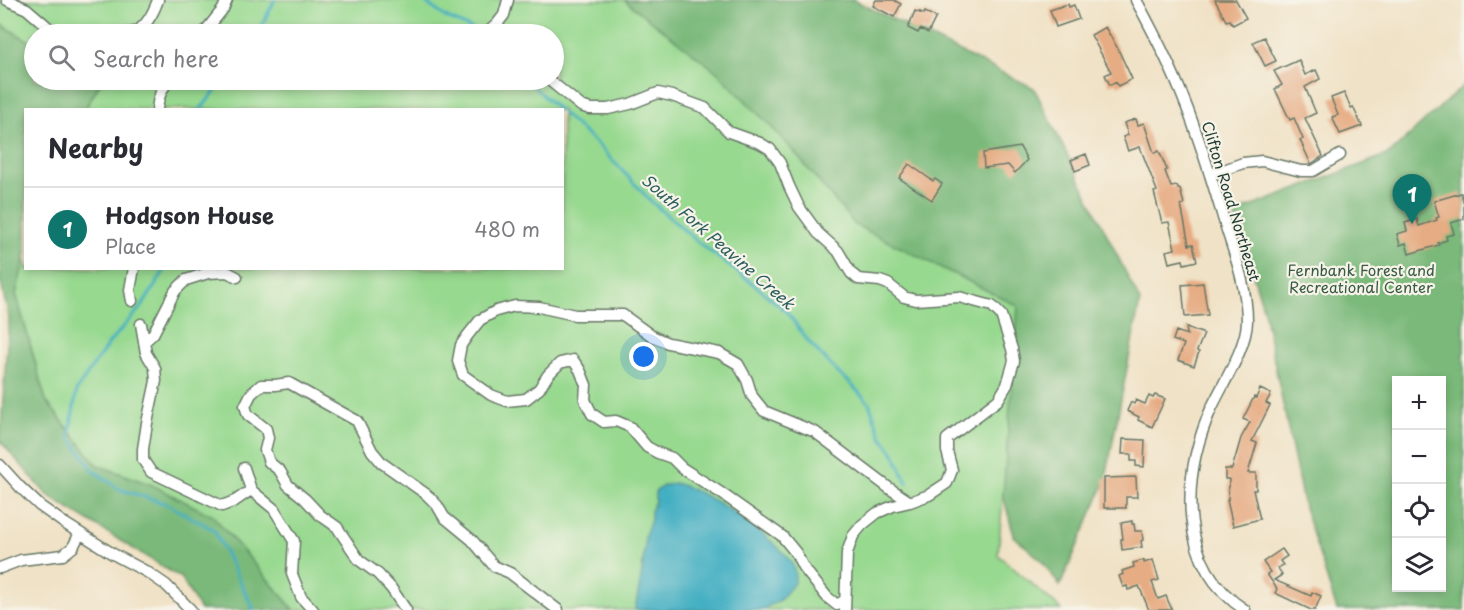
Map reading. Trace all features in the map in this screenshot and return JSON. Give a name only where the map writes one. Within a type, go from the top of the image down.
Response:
[{"type":"street","points":[[7,0],[27,9],[44,24]]},
{"type":"street","points":[[144,24],[158,0]]},
{"type":"street","points":[[211,24],[227,0]]},
{"type":"street","points":[[496,24],[504,15],[508,0]]},
{"type":"street","name":"Clifton Road Northeast","points":[[1136,0],[1160,44],[1192,122],[1243,281],[1248,323],[1241,349],[1211,408],[1198,444],[1189,507],[1201,561],[1215,584],[1233,602],[1245,610]]},
{"type":"street","points":[[157,108],[162,90]]},
{"type":"street","points":[[561,90],[581,106],[590,109],[608,109],[630,104],[658,93],[672,96],[705,108],[729,132],[760,142],[770,149],[780,163],[799,207],[818,233],[838,251],[851,273],[858,279],[880,281],[888,284],[904,297],[916,300],[959,297],[992,306],[1001,315],[1012,350],[1014,361],[1008,385],[998,400],[988,409],[947,439],[947,452],[952,470],[947,483],[929,495],[910,502],[893,506],[877,513],[853,536],[847,553],[839,606],[827,597],[782,536],[682,468],[672,458],[646,447],[630,427],[616,421],[604,422],[592,414],[585,400],[586,385],[573,360],[560,363],[539,389],[526,399],[507,401],[491,395],[463,375],[458,361],[461,345],[480,320],[496,311],[515,306],[539,307],[575,315],[623,315],[652,336],[668,343],[719,353],[738,364],[747,380],[752,396],[764,411],[815,432],[910,502]]},
{"type":"street","points":[[1210,175],[1243,163],[1262,161],[1301,171],[1312,171],[1340,155]]},
{"type":"street","points":[[132,301],[130,290],[134,270]]},
{"type":"street","points":[[144,342],[153,334],[175,291],[186,280],[208,273],[226,272],[237,277]]},
{"type":"street","points":[[141,324],[146,353],[155,368],[156,381],[143,460],[151,472],[222,506],[235,501],[251,490]]},
{"type":"street","points":[[406,610],[391,588],[360,560],[338,527],[320,515],[288,485],[280,471],[269,462],[265,450],[268,438],[266,429],[248,415],[245,406],[251,394],[261,385],[289,383],[357,421],[372,451],[382,463],[426,494],[444,517],[472,540],[494,566],[510,573],[558,610]]},
{"type":"street","points":[[0,465],[40,506],[113,554],[166,585],[191,610]]},
{"type":"street","points":[[244,468],[251,490],[274,509],[294,541],[292,574],[301,597],[313,610]]},
{"type":"street","points":[[0,568],[21,560],[63,555],[73,547],[80,533]]},
{"type":"green space","points":[[0,0],[706,0],[1077,244],[1095,463],[1003,495],[998,555],[1062,610],[294,610],[213,516],[152,485],[97,465],[46,401],[16,294],[24,258],[24,270],[564,270],[564,108],[86,108],[96,90],[564,90],[564,24],[24,24],[24,38],[0,24]]},
{"type":"green space","points":[[624,0],[854,0],[1034,88],[1140,301],[1105,482],[1060,586],[1041,560],[1014,536],[1003,495],[1018,306],[855,225],[784,140],[717,72]]},
{"type":"green space","points":[[0,24],[24,38],[24,90],[96,90],[86,108],[24,108],[24,261],[16,294],[46,401],[97,465],[152,485],[213,516],[294,610],[200,610],[181,578],[48,496],[0,441],[9,318],[0,279]]},
{"type":"green space","name":"Fernbank Forest and Recreational Center","points":[[1464,85],[1464,610],[1337,610],[1304,507],[1264,311],[1234,213],[1389,154]]},
{"type":"water","points":[[674,483],[717,502],[781,550],[794,568],[795,582],[780,600],[762,610],[635,610],[645,536],[651,519],[655,492],[663,486]]},
{"type":"building","points":[[876,0],[894,0],[901,4],[894,17],[873,6]]},
{"type":"building","points":[[1215,0],[1236,0],[1246,18],[1233,25],[1230,20],[1226,21]]},
{"type":"building","points":[[1068,4],[1069,7],[1074,5],[1079,19],[1056,27],[1050,10]]},
{"type":"building","points":[[915,11],[936,17],[928,33],[920,29],[918,33],[908,28]]},
{"type":"building","points":[[1105,27],[1132,79],[1118,86],[1116,82],[1110,85],[1105,75],[1111,72],[1091,35]]},
{"type":"building","points":[[1264,37],[1276,61],[1265,66],[1253,42]]},
{"type":"building","points":[[1299,60],[1305,75],[1316,70],[1320,79],[1305,87],[1316,113],[1305,118],[1323,156],[1311,164],[1300,140],[1303,139],[1294,118],[1290,120],[1275,89],[1282,85],[1274,71]]},
{"type":"building","points":[[1344,93],[1362,126],[1340,134],[1332,117],[1338,115],[1331,98]]},
{"type":"building","points":[[1136,119],[1138,125],[1144,123],[1154,153],[1159,151],[1171,187],[1177,186],[1180,189],[1189,245],[1193,244],[1197,261],[1184,264],[1183,260],[1169,263],[1166,251],[1175,249],[1169,222],[1162,223],[1154,192],[1157,191],[1140,147],[1128,151],[1123,137],[1128,135],[1124,123]]},
{"type":"building","points":[[1020,147],[1027,160],[1015,173],[1008,165],[984,168],[983,153]]},
{"type":"building","points":[[1086,154],[1090,165],[1075,171],[1071,160]]},
{"type":"building","points":[[909,164],[933,181],[935,179],[942,184],[932,200],[899,178]]},
{"type":"building","points":[[1461,193],[1464,219],[1451,223],[1454,234],[1446,236],[1447,240],[1438,243],[1439,245],[1409,254],[1406,243],[1400,245],[1397,234],[1407,231],[1405,223],[1417,219],[1419,226],[1437,220],[1436,218],[1439,217],[1434,201]]},
{"type":"building","points":[[1203,283],[1208,315],[1185,317],[1182,285]]},
{"type":"building","points":[[1186,327],[1204,334],[1194,366],[1178,360],[1184,344],[1173,340],[1176,331],[1187,335]]},
{"type":"building","points":[[1260,389],[1271,394],[1266,403],[1270,405],[1252,441],[1257,443],[1248,473],[1256,473],[1256,490],[1253,490],[1260,519],[1233,526],[1227,500],[1229,479],[1225,479],[1225,469],[1232,469],[1241,438],[1250,422],[1243,419]]},
{"type":"building","points":[[1155,395],[1165,399],[1152,427],[1127,411],[1131,402],[1134,404],[1136,400],[1145,404],[1149,396],[1153,398]]},
{"type":"building","points":[[1123,439],[1145,440],[1144,467],[1136,466],[1136,461],[1131,461],[1131,454],[1122,454]]},
{"type":"building","points":[[1136,477],[1137,497],[1126,497],[1126,508],[1104,508],[1104,478]]},
{"type":"building","points":[[1132,521],[1135,531],[1142,531],[1142,547],[1122,550],[1121,523]]},
{"type":"building","points":[[1282,549],[1287,556],[1280,561],[1283,565],[1278,568],[1282,575],[1274,580],[1311,596],[1312,592],[1321,596],[1315,610],[1275,593],[1277,589],[1267,574],[1270,572],[1263,562]]},
{"type":"building","points":[[1144,560],[1144,563],[1153,560],[1159,580],[1152,582],[1158,599],[1166,596],[1172,610],[1149,610],[1139,586],[1128,590],[1127,586],[1123,587],[1119,576],[1123,574],[1122,571],[1134,567],[1133,563]]},
{"type":"waterway","points":[[262,24],[274,0]]},
{"type":"waterway","name":"South Fork Peavine Creek","points":[[422,0],[447,18],[461,24]]},
{"type":"waterway","points":[[202,108],[216,90]]},
{"type":"waterway","name":"South Fork Peavine Creek","points":[[537,90],[557,108]]},
{"type":"waterway","name":"South Fork Peavine Creek","points":[[564,115],[596,143],[652,202],[699,243],[786,311],[808,341],[869,403],[881,436],[895,455],[907,483]]},
{"type":"waterway","points":[[164,270],[143,305],[109,343],[77,389],[69,436],[94,471],[119,489],[167,504],[214,530],[254,610]]},
{"type":"place","name":"Hodgson House","points":[[1412,224]]}]
